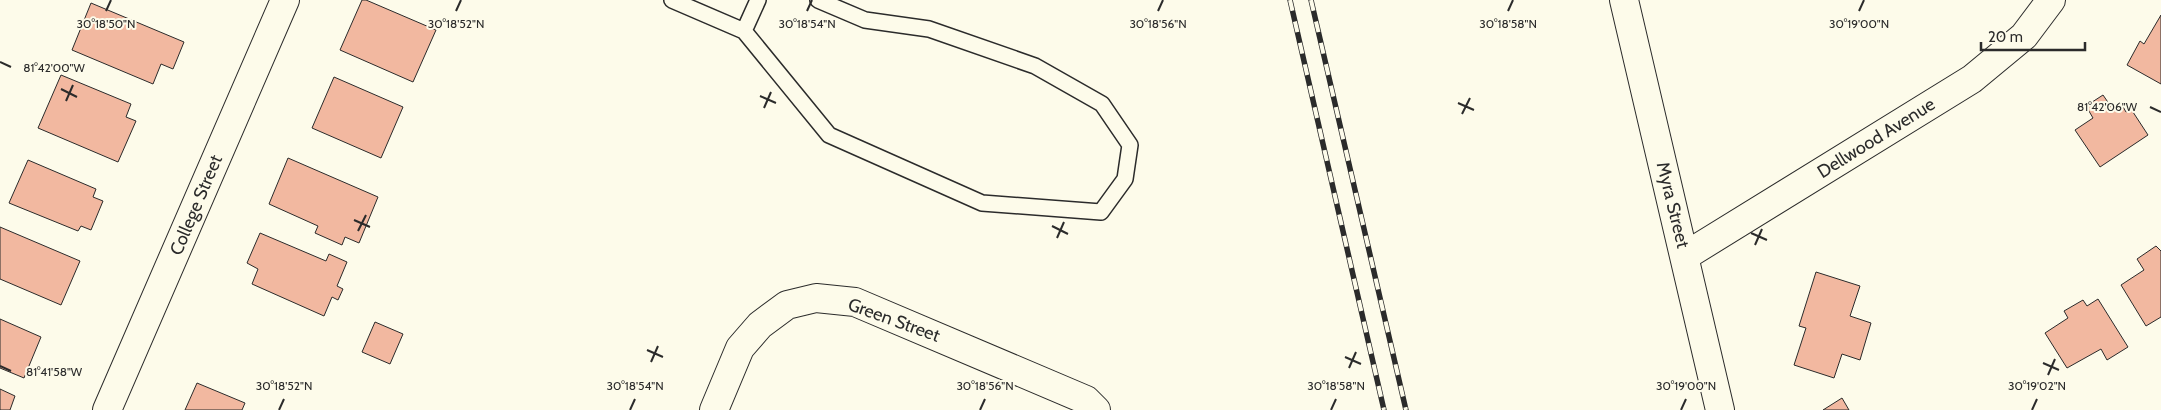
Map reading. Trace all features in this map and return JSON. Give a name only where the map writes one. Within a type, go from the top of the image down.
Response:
[{"type":"street","name":"College Street","points":[[107,410],[285,0]]},
{"type":"street","name":"Myra Street","points":[[1624,0],[1720,410]]},
{"type":"street","name":"Dellwood Avenue","points":[[1685,256],[1972,79],[2024,36],[2051,0]]},
{"type":"street","name":"Green Street","points":[[714,410],[740,348],[760,325],[788,305],[816,298],[855,302],[1086,400],[1096,410]]},
{"type":"lane","points":[[672,0],[744,31],[829,135],[982,203],[1101,212],[1125,179],[1130,145],[1102,104],[1035,66],[929,29],[866,20],[818,0]]},
{"type":"lane","points":[[744,31],[758,0]]},
{"type":"building","points":[[362,0],[366,0],[436,30],[413,82],[340,50]]},
{"type":"building","points":[[91,3],[184,42],[173,69],[161,64],[153,84],[72,50]]},
{"type":"building","points":[[2161,15],[2161,84],[2127,65],[2140,41],[2144,44]]},
{"type":"building","points":[[61,75],[131,104],[126,117],[136,121],[118,162],[38,128]]},
{"type":"building","points":[[334,77],[403,107],[381,158],[312,128]]},
{"type":"building","points":[[2103,95],[2114,111],[2122,105],[2126,112],[2131,109],[2148,135],[2100,167],[2075,130],[2093,118],[2086,106]]},
{"type":"building","points":[[288,158],[378,197],[359,243],[345,237],[342,245],[315,233],[318,226],[269,204]]},
{"type":"building","points":[[28,160],[96,189],[93,197],[103,201],[91,230],[81,226],[78,231],[9,203]]},
{"type":"building","points":[[0,227],[80,261],[61,305],[0,279]]},
{"type":"building","points":[[260,233],[326,261],[329,254],[347,262],[337,286],[343,289],[338,300],[332,297],[324,316],[252,284],[258,269],[247,263]]},
{"type":"building","points":[[2156,246],[2161,251],[2161,317],[2146,326],[2121,285],[2144,270],[2137,259]]},
{"type":"building","points":[[1816,272],[1860,286],[1850,316],[1871,323],[1860,360],[1842,354],[1834,378],[1794,365],[1806,328],[1799,326]]},
{"type":"building","points":[[2098,299],[2128,347],[2107,360],[2101,349],[2067,368],[2045,333],[2068,318],[2064,311],[2083,300],[2087,306]]},
{"type":"building","points":[[0,319],[41,337],[24,378],[0,368]]},
{"type":"building","points":[[375,322],[403,334],[390,364],[362,352]]},
{"type":"building","points":[[197,383],[245,403],[242,410],[185,410]]},
{"type":"building","points":[[0,389],[15,396],[10,410],[0,410]]},
{"type":"building","points":[[1842,398],[1849,410],[1823,410]]},
{"type":"railway","points":[[1290,0],[1384,410]]},
{"type":"railway","points":[[1311,0],[1406,410]]}]
